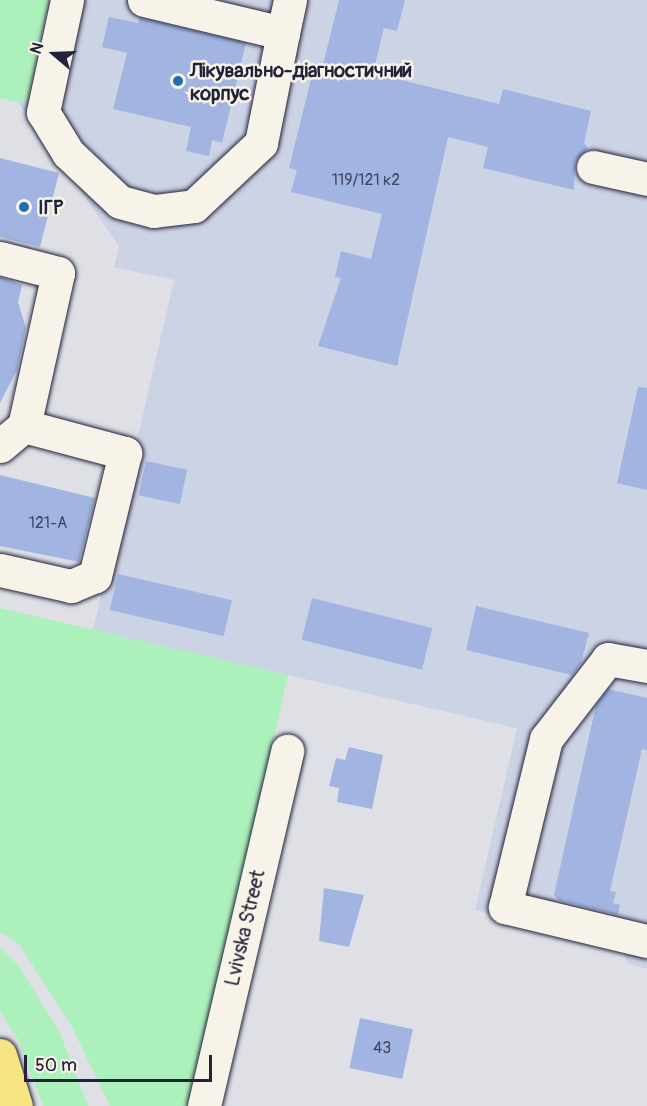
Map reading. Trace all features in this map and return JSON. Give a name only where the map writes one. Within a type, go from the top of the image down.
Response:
[{"type":"main road","points":[[0,1055],[16,1106]]},
{"type":"lane","points":[[67,0],[43,112],[68,153],[120,202],[154,211],[194,206],[261,143],[290,0]]},
{"type":"lane","points":[[144,0],[283,33]]},
{"type":"lane","points":[[592,167],[647,179]]},
{"type":"lane","points":[[0,258],[58,273],[12,436],[125,453],[96,576],[71,586],[0,570]]},
{"type":"lane","points":[[647,666],[608,659],[546,739],[505,907],[647,941]]},
{"type":"lane","name":"Lvivska Street","points":[[204,1106],[287,750]]},
{"type":"shaded area","points":[[0,0],[647,0],[647,969],[629,964],[619,946],[475,910],[517,728],[93,630],[174,280],[114,267],[119,246],[18,102],[0,98]]},
{"type":"green space","points":[[0,0],[49,0],[30,98],[18,102],[0,98]]},
{"type":"green space","points":[[0,608],[288,675],[190,1106],[110,1106],[72,1027],[19,944],[0,932]]},
{"type":"green space","points":[[0,947],[18,965],[59,1031],[88,1106],[43,1106],[18,1039],[0,1012]]},
{"type":"building","points":[[339,0],[405,0],[397,31],[384,28],[373,73],[499,104],[503,89],[591,111],[584,143],[588,148],[575,162],[574,190],[483,168],[488,147],[448,137],[397,366],[318,346],[341,278],[335,277],[341,251],[371,259],[382,214],[291,192],[297,170],[289,168],[315,63],[323,65]]},
{"type":"building","name":"Лікувально-діагностичний корпус","points":[[109,17],[138,23],[140,18],[246,43],[222,143],[212,140],[209,156],[186,151],[191,127],[113,109],[127,53],[102,47]]},
{"type":"building","points":[[0,158],[59,173],[40,247],[0,237]]},
{"type":"building","points":[[0,277],[22,285],[18,302],[26,328],[17,370],[0,403]]},
{"type":"building","points":[[638,387],[647,388],[647,490],[617,483]]},
{"type":"building","points":[[146,461],[187,470],[180,504],[139,495]]},
{"type":"building","points":[[0,475],[95,498],[79,562],[0,546]]},
{"type":"building","points":[[118,574],[232,600],[224,636],[110,610]]},
{"type":"building","points":[[312,598],[432,628],[422,670],[302,640]]},
{"type":"building","points":[[476,606],[589,633],[581,663],[572,675],[466,650]]},
{"type":"building","points":[[608,689],[647,698],[647,750],[642,749],[610,891],[616,892],[613,903],[620,905],[618,915],[558,900],[554,895],[596,705]]},
{"type":"building","points":[[349,747],[383,755],[372,809],[337,802],[339,788],[329,786],[336,758],[345,760]]},
{"type":"building","points":[[324,888],[364,895],[349,947],[319,941]]},
{"type":"building","points":[[360,1018],[413,1029],[402,1079],[349,1068]]},
{"type":"place","name":"Лікувально-діагностичний корпус","points":[[178,81]]},
{"type":"place","name":"ІГР","points":[[24,207]]}]
